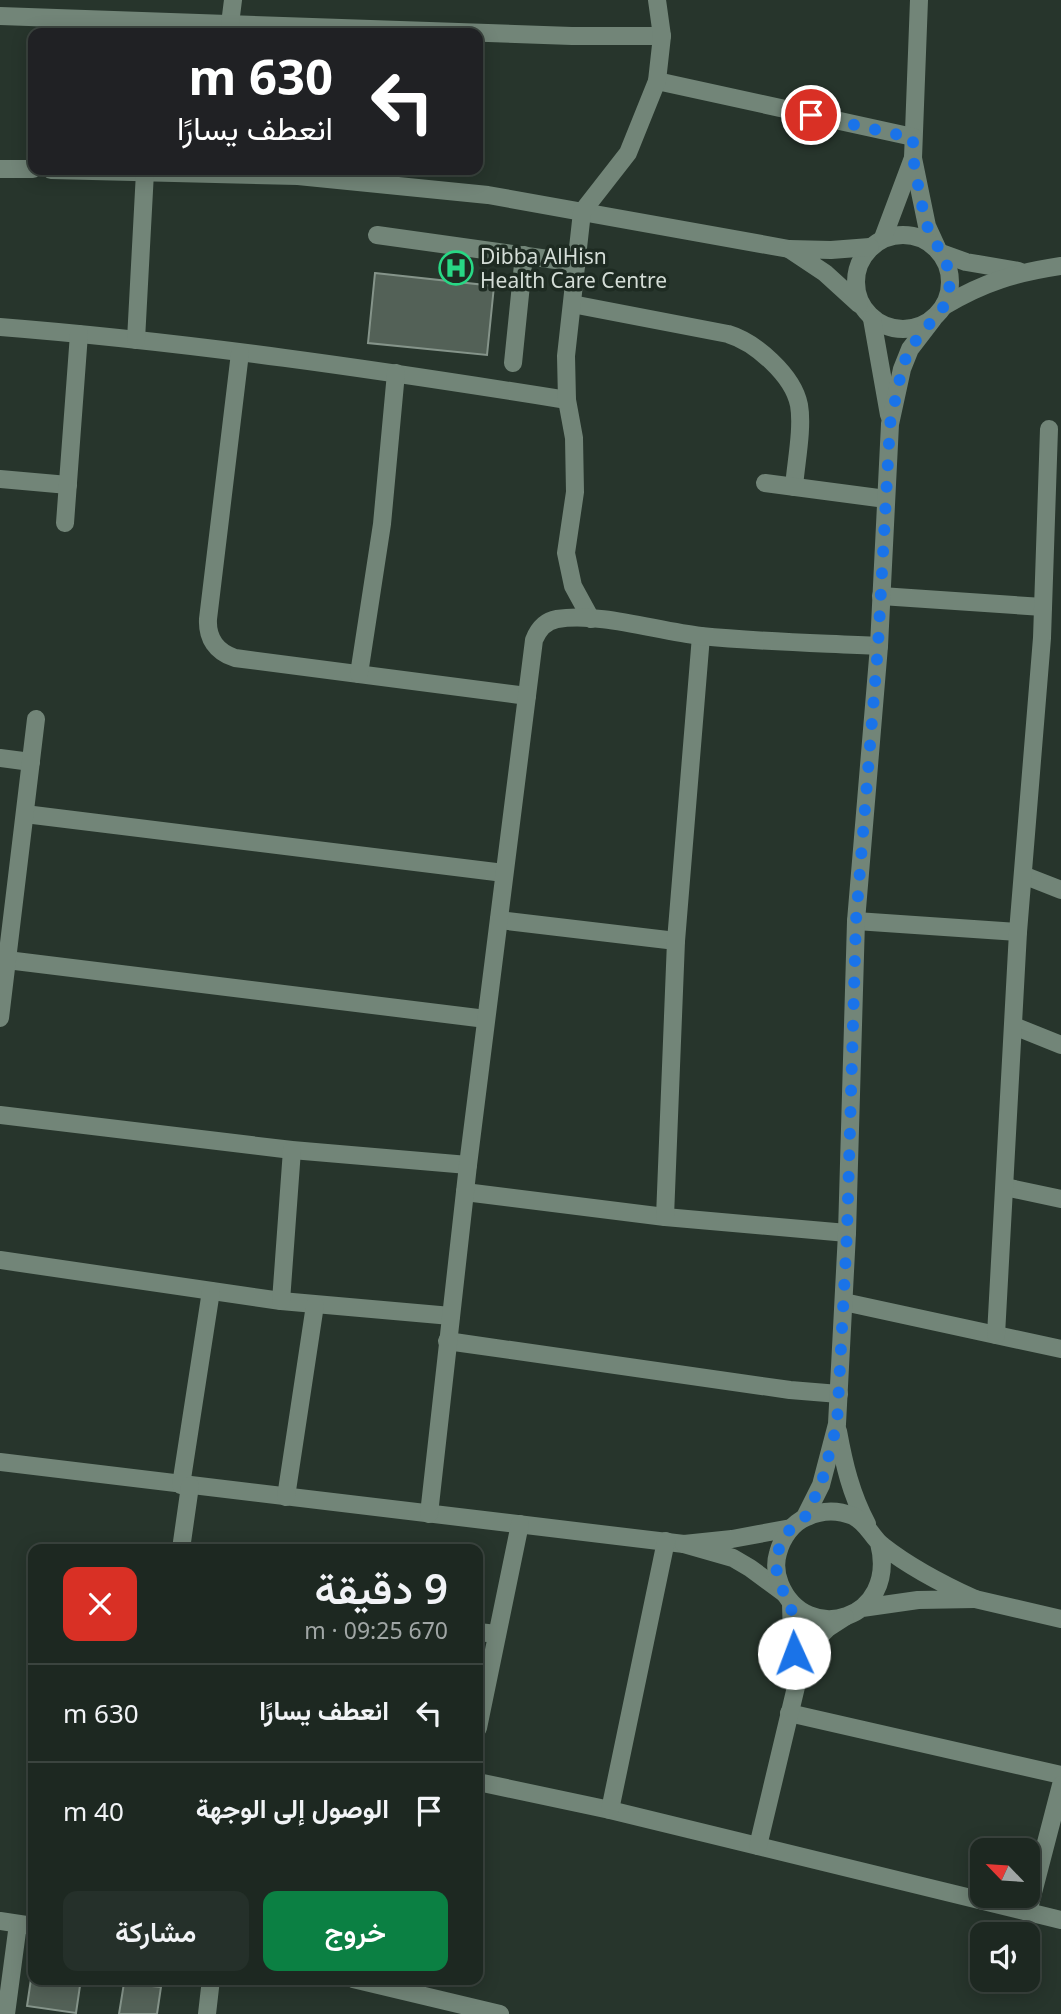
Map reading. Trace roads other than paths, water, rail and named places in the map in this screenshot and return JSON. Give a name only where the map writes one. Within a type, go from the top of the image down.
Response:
[{"type":"street","points":[[230,24],[233,0]]},
{"type":"street","points":[[591,619],[573,586],[566,553],[575,492],[574,439],[567,400],[566,356],[582,212],[628,153],[657,82],[662,36],[657,0]]},
{"type":"street","points":[[790,1706],[794,1653],[788,1598],[777,1577],[776,1559],[781,1542],[798,1522],[821,1485],[837,1424],[847,1233],[856,920],[878,646],[890,424],[909,349],[938,313],[949,292],[950,277],[946,262],[927,226],[913,158],[919,0]]},
{"type":"street","points":[[0,16],[344,28]]},
{"type":"street","points":[[483,33],[662,36]]},
{"type":"street","points":[[657,82],[913,138]]},
{"type":"street","points":[[890,424],[867,312],[855,291],[855,275],[860,260],[876,242],[913,158]]},
{"type":"street","points":[[0,169],[28,169]]},
{"type":"street","points":[[136,340],[145,175]]},
{"type":"street","points":[[228,175],[311,178],[488,195],[789,249],[831,250],[876,242],[897,234],[912,235],[926,240],[939,252],[966,262],[1022,272]]},
{"type":"street","points":[[377,235],[577,263]]},
{"type":"street","points":[[789,249],[825,272],[886,327],[902,330],[918,327],[968,292],[1022,272],[1061,266]]},
{"type":"street","points":[[513,363],[524,255]]},
{"type":"street","points":[[572,304],[728,334],[759,349],[790,386],[799,404],[794,487]]},
{"type":"street","points":[[0,327],[136,340],[397,373],[567,400]]},
{"type":"street","points":[[65,523],[79,334]]},
{"type":"street","points":[[240,353],[208,618],[209,634],[216,647],[234,658],[527,696]]},
{"type":"street","points":[[359,674],[382,524],[397,373]]},
{"type":"street","points":[[996,1335],[1018,932],[1043,607],[1049,429]]},
{"type":"street","points":[[0,479],[68,485]]},
{"type":"street","points":[[765,483],[886,499]]},
{"type":"street","points":[[881,596],[1043,607]]},
{"type":"street","points":[[429,1514],[468,1165],[534,640],[542,626],[556,619],[591,619],[701,636],[878,646]]},
{"type":"street","points":[[665,1217],[676,941],[701,636]]},
{"type":"street","points":[[0,1018],[7,960],[7,900],[25,814],[36,719]]},
{"type":"street","points":[[0,758],[31,762]]},
{"type":"street","points":[[25,814],[504,873]]},
{"type":"street","points":[[1023,875],[1061,890]]},
{"type":"street","points":[[499,920],[676,941]]},
{"type":"street","points":[[856,920],[1018,932]]},
{"type":"street","points":[[7,960],[486,1019]]},
{"type":"street","points":[[1014,1026],[1061,1045]]},
{"type":"street","points":[[0,1115],[292,1150],[468,1165]]},
{"type":"street","points":[[281,1301],[292,1150]]},
{"type":"street","points":[[1004,1187],[1061,1199]]},
{"type":"street","points":[[465,1192],[665,1217],[847,1233]]},
{"type":"street","points":[[0,1260],[281,1301],[451,1316]]},
{"type":"street","points":[[181,1544],[185,1486],[211,1291]]},
{"type":"street","points":[[844,1302],[1061,1349]]},
{"type":"street","points":[[286,1497],[316,1305]]},
{"type":"street","points":[[447,1341],[687,1376],[839,1394]]},
{"type":"street","points":[[758,1846],[790,1706],[802,1666],[813,1645],[828,1628],[859,1610],[874,1595],[882,1578],[884,1560],[856,1504],[845,1470],[837,1424]]},
{"type":"street","points":[[0,1462],[684,1544],[733,1558],[815,1617],[843,1617],[859,1610],[918,1600],[975,1598]]},
{"type":"street","points":[[684,1544],[732,1539],[798,1522],[821,1511],[839,1511],[856,1517],[874,1536],[935,1581],[975,1598],[1061,1619]]},
{"type":"street","points":[[483,1703],[520,1524]]},
{"type":"street","points":[[610,1811],[666,1541]]},
{"type":"street","points":[[483,1633],[497,1634]]},
{"type":"street","points":[[790,1706],[1061,1776]]},
{"type":"street","points":[[483,1783],[758,1846],[1061,1920]]},
{"type":"street","points":[[1028,1912],[1061,1785]]},
{"type":"street","points":[[0,1921],[26,1925],[6,2014]]},
{"type":"street","points":[[206,2014],[210,1985]]},
{"type":"street","points":[[378,1985],[500,2014]]},
{"type":"place","name":"Dibba AlHisn Health Care Centre","points":[[456,268]]}]
